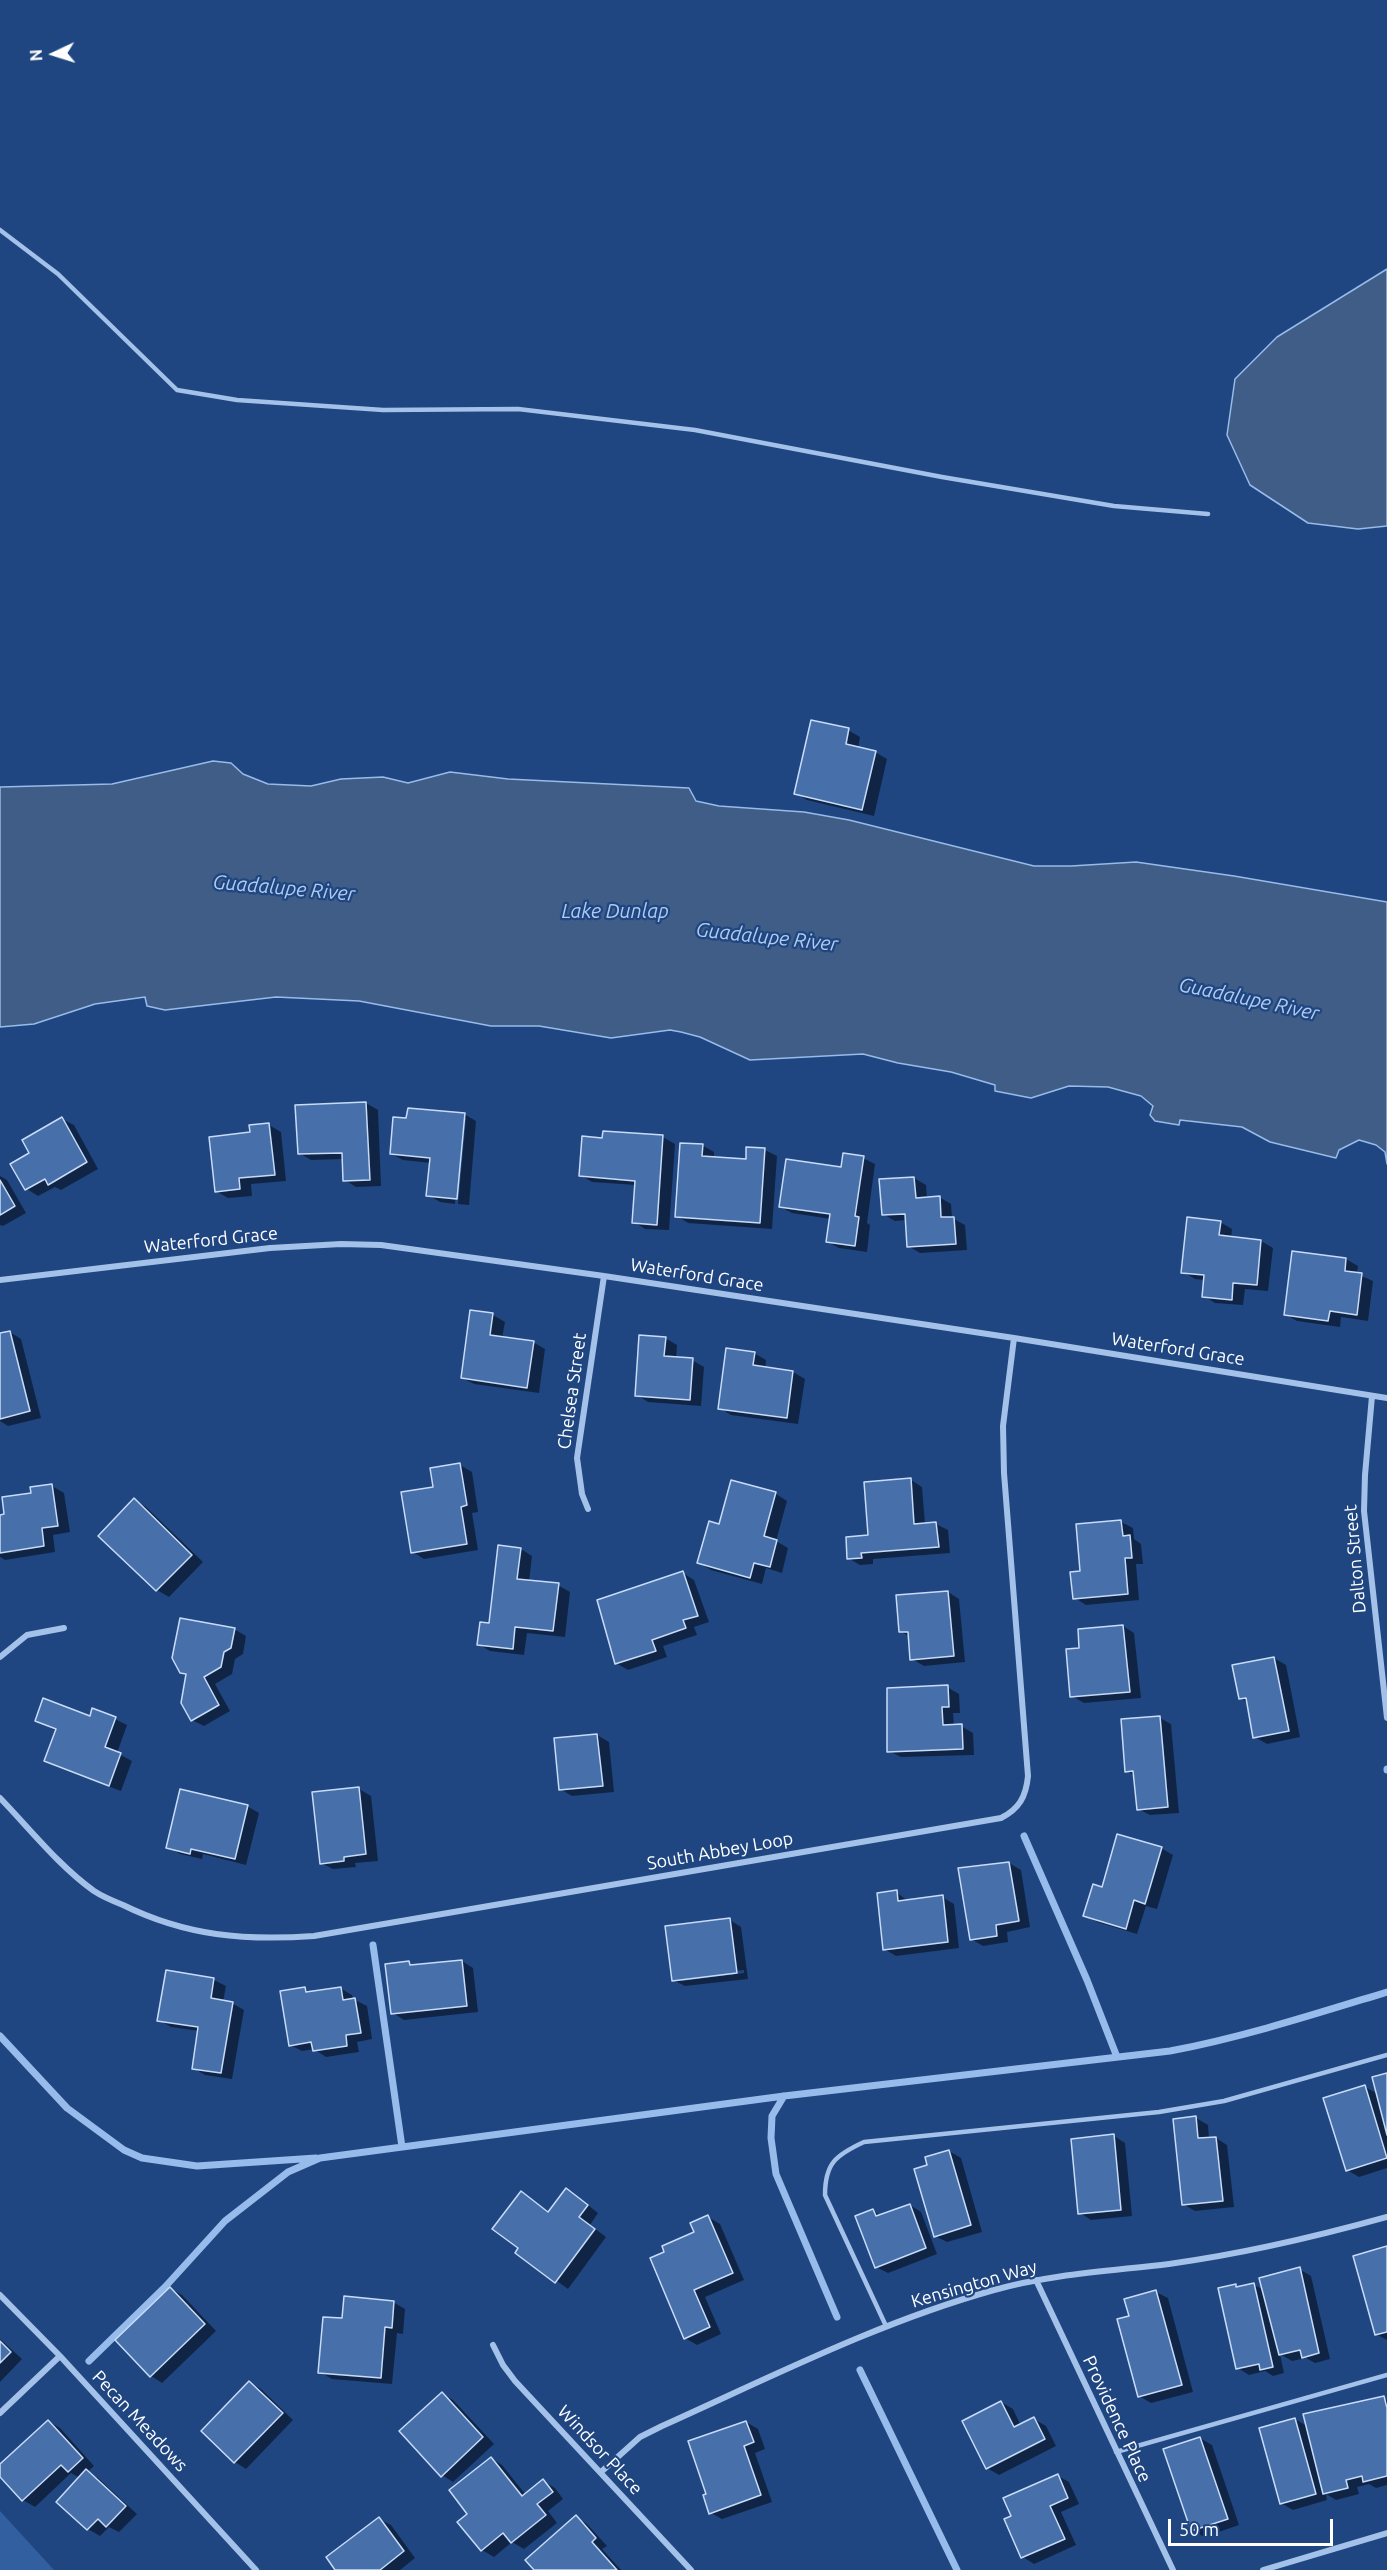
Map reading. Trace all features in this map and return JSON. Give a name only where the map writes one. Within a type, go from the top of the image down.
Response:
[{"type":"street","name":"Waterford Grace","points":[[0,1280],[270,1248],[341,1244],[381,1245],[1014,1338],[1387,1398]]},
{"type":"street","name":"Chelsea Street","points":[[588,1509],[580,1484],[577,1458],[604,1276]]},
{"type":"street","name":"South Abbey Loop","points":[[0,1798],[63,1864],[95,1892],[138,1913],[182,1929],[230,1937],[270,1939],[314,1936],[1000,1818],[1015,1809],[1021,1802],[1026,1793],[1028,1776],[1004,1473],[1003,1426],[1014,1338]]},
{"type":"street","name":"Dalton Street","points":[[1372,1396],[1364,1511],[1387,1718]]},
{"type":"street","points":[[0,1658],[27,1635],[64,1628]]},
{"type":"street","name":"Kensington Way","points":[[601,2472],[615,2457],[648,2433],[886,2326],[995,2290],[1036,2280],[1258,2250],[1387,2217]]},
{"type":"street","name":"Providence Place","points":[[1036,2280],[1173,2570]]},
{"type":"street","name":"Pecan Meadows","points":[[0,2295],[60,2356],[256,2570]]},
{"type":"street","name":"Windsor Place","points":[[493,2345],[515,2381],[690,2570]]},
{"type":"street","points":[[0,2413],[60,2356]]},
{"type":"street","points":[[1263,2570],[1387,2533]]},
{"type":"lane","points":[[0,230],[58,274],[177,390],[237,400],[383,410],[518,409],[671,427],[1114,506],[1208,514]]},
{"type":"lane","points":[[886,2326],[825,2195],[825,2180],[831,2162],[846,2151],[864,2142],[1159,2112],[1224,2101],[1387,2055]]},
{"type":"lane","points":[[1116,2452],[1387,2375]]},
{"type":"shaded area","points":[[0,2511],[54,2570],[0,2570]]},
{"type":"water","points":[[1387,269],[1387,526],[1358,529],[1308,523],[1250,485],[1227,435],[1235,379],[1277,337]]},
{"type":"water","name":"Lake Dunlap","points":[[213,761],[231,763],[243,774],[268,784],[311,786],[341,779],[383,777],[408,783],[450,772],[508,779],[689,788],[696,801],[719,806],[804,812],[849,820],[1034,866],[1136,862],[1387,902],[1387,1164],[1385,1152],[1376,1145],[1359,1140],[1339,1150],[1336,1158],[1270,1142],[1242,1127],[1180,1120],[1179,1125],[1155,1121],[1150,1115],[1153,1106],[1141,1096],[1108,1087],[1069,1086],[1031,1098],[995,1091],[995,1085],[951,1072],[898,1063],[863,1054],[750,1060],[700,1037],[670,1030],[611,1038],[539,1026],[491,1026],[359,1001],[276,997],[165,1010],[147,1006],[145,997],[95,1004],[34,1024],[0,1027],[0,787],[112,784]]},
{"type":"building","points":[[811,720],[849,728],[846,744],[876,751],[862,810],[794,794]]},
{"type":"building","points":[[366,1102],[370,1180],[343,1181],[342,1153],[298,1154],[295,1105]]},
{"type":"building","points":[[408,1108],[465,1113],[457,1199],[426,1196],[430,1158],[390,1154],[393,1117],[406,1118]]},
{"type":"building","points":[[62,1117],[87,1162],[48,1185],[45,1179],[25,1190],[10,1164],[29,1153],[22,1140]]},
{"type":"building","points":[[269,1123],[275,1175],[239,1178],[240,1189],[215,1192],[209,1137],[250,1132],[249,1125]]},
{"type":"building","points":[[603,1131],[663,1135],[657,1225],[632,1223],[635,1181],[579,1176],[582,1136],[602,1138]]},
{"type":"building","points":[[680,1143],[703,1144],[702,1156],[746,1159],[746,1147],[765,1148],[760,1223],[675,1217]]},
{"type":"building","points":[[843,1153],[864,1156],[855,1216],[859,1217],[855,1246],[826,1242],[830,1214],[779,1207],[786,1159],[841,1167]]},
{"type":"building","points":[[914,1177],[916,1198],[940,1196],[941,1217],[954,1217],[956,1244],[907,1247],[905,1214],[882,1215],[879,1179]]},
{"type":"building","points":[[0,1180],[15,1206],[0,1215]]},
{"type":"building","points":[[1187,1217],[1221,1221],[1219,1235],[1261,1240],[1257,1285],[1233,1283],[1232,1300],[1202,1297],[1204,1275],[1181,1273]]},
{"type":"building","points":[[1292,1251],[1346,1258],[1345,1271],[1362,1273],[1357,1315],[1330,1311],[1328,1321],[1284,1315]]},
{"type":"building","points":[[470,1310],[493,1313],[490,1335],[534,1341],[527,1388],[461,1378]]},
{"type":"building","points":[[10,1331],[30,1411],[0,1419],[0,1333]]},
{"type":"building","points":[[639,1335],[666,1337],[664,1356],[693,1358],[690,1400],[635,1396]]},
{"type":"building","points":[[726,1348],[755,1352],[753,1365],[793,1371],[787,1418],[718,1409]]},
{"type":"building","points":[[460,1463],[467,1505],[461,1507],[467,1544],[411,1553],[401,1492],[433,1487],[430,1468]]},
{"type":"building","points":[[911,1478],[914,1524],[936,1522],[939,1547],[861,1553],[862,1558],[847,1559],[846,1537],[868,1535],[864,1482]]},
{"type":"building","points":[[731,1480],[776,1492],[764,1536],[777,1540],[770,1567],[754,1563],[750,1578],[697,1563],[709,1521],[719,1524]]},
{"type":"building","points":[[52,1484],[58,1526],[42,1528],[44,1546],[0,1553],[0,1515],[4,1514],[2,1497],[31,1493],[30,1487]]},
{"type":"building","points":[[134,1498],[192,1555],[156,1591],[98,1536]]},
{"type":"building","points":[[1121,1520],[1123,1536],[1130,1535],[1132,1558],[1125,1558],[1128,1594],[1073,1599],[1070,1572],[1080,1571],[1076,1524]]},
{"type":"building","points":[[498,1545],[521,1548],[517,1579],[559,1583],[553,1631],[515,1627],[513,1649],[477,1645],[480,1622],[489,1623]]},
{"type":"building","points":[[683,1571],[698,1616],[683,1620],[686,1628],[652,1640],[656,1651],[615,1664],[597,1600]]},
{"type":"building","points":[[948,1591],[954,1656],[910,1660],[908,1632],[899,1632],[896,1595]]},
{"type":"building","points":[[180,1618],[235,1628],[231,1648],[224,1652],[221,1667],[204,1677],[219,1705],[191,1721],[181,1703],[186,1674],[180,1673],[172,1658]]},
{"type":"building","points":[[1123,1625],[1130,1692],[1070,1697],[1066,1649],[1079,1648],[1078,1629]]},
{"type":"building","points":[[1274,1657],[1289,1731],[1253,1738],[1246,1698],[1239,1699],[1232,1665]]},
{"type":"building","points":[[948,1685],[949,1707],[942,1707],[943,1725],[962,1724],[963,1749],[887,1752],[887,1688]]},
{"type":"building","points":[[43,1698],[90,1716],[92,1708],[116,1717],[105,1747],[121,1753],[109,1786],[44,1761],[56,1729],[35,1721]]},
{"type":"building","points":[[1160,1716],[1168,1807],[1137,1810],[1133,1771],[1125,1772],[1121,1719]]},
{"type":"building","points":[[597,1734],[603,1786],[559,1790],[554,1738]]},
{"type":"building","points":[[359,1787],[366,1854],[344,1857],[344,1861],[320,1864],[312,1792]]},
{"type":"building","points":[[180,1789],[248,1805],[235,1859],[191,1849],[190,1854],[166,1848]]},
{"type":"building","points":[[1117,1834],[1162,1847],[1145,1904],[1134,1900],[1126,1929],[1083,1916],[1093,1884],[1102,1887]]},
{"type":"building","points":[[1009,1862],[1019,1921],[996,1925],[997,1936],[970,1940],[958,1868]]},
{"type":"building","points":[[897,1890],[898,1901],[943,1895],[948,1942],[883,1950],[877,1893]]},
{"type":"building","points":[[730,1918],[737,1973],[672,1981],[665,1926]]},
{"type":"building","points":[[462,1960],[467,2006],[391,2014],[385,1964],[409,1961],[410,1965]]},
{"type":"building","points":[[166,1970],[214,1978],[211,1998],[233,2002],[221,2073],[192,2069],[198,2027],[157,2021]]},
{"type":"building","points":[[305,1987],[306,1992],[341,1987],[343,2000],[355,1998],[361,2033],[346,2035],[347,2046],[313,2051],[311,2042],[289,2046],[280,1991]]},
{"type":"building","points":[[1387,2073],[1387,2135],[1372,2077]]},
{"type":"building","points":[[1365,2085],[1387,2158],[1346,2171],[1323,2098]]},
{"type":"building","points":[[1196,2116],[1198,2138],[1216,2137],[1223,2201],[1182,2205],[1173,2119]]},
{"type":"building","points":[[1114,2134],[1121,2210],[1078,2214],[1071,2139]]},
{"type":"building","points":[[949,2150],[971,2225],[934,2237],[914,2169],[927,2165],[925,2157]]},
{"type":"building","points":[[566,2188],[588,2205],[579,2217],[595,2229],[555,2283],[515,2253],[518,2248],[492,2229],[521,2191],[548,2212]]},
{"type":"building","points":[[910,2204],[926,2248],[875,2268],[855,2216],[873,2209],[876,2216]]},
{"type":"building","points":[[708,2215],[733,2273],[694,2290],[710,2327],[684,2339],[650,2258],[664,2252],[662,2246],[694,2232],[690,2223]]},
{"type":"building","points":[[1387,2246],[1387,2332],[1375,2335],[1353,2256]]},
{"type":"building","points":[[1300,2267],[1319,2353],[1302,2358],[1300,2350],[1279,2355],[1259,2278]]},
{"type":"building","points":[[1254,2283],[1273,2367],[1260,2370],[1259,2364],[1236,2369],[1218,2288]]},
{"type":"building","points":[[170,2287],[205,2324],[150,2377],[115,2340]]},
{"type":"building","points":[[1156,2290],[1182,2385],[1138,2397],[1117,2319],[1129,2316],[1124,2299]]},
{"type":"building","points":[[344,2296],[394,2301],[392,2328],[385,2327],[381,2378],[318,2373],[323,2317],[342,2318]]},
{"type":"building","points":[[0,2341],[11,2352],[0,2363]]},
{"type":"building","points":[[249,2381],[283,2413],[234,2463],[201,2431]]},
{"type":"building","points":[[442,2392],[483,2437],[441,2477],[399,2431]]},
{"type":"building","points":[[1384,2396],[1387,2408],[1387,2476],[1363,2482],[1362,2476],[1346,2480],[1348,2488],[1323,2494],[1303,2414]]},
{"type":"building","points":[[1001,2401],[1014,2427],[1034,2417],[1045,2439],[986,2469],[962,2421]]},
{"type":"building","points":[[1295,2418],[1316,2494],[1280,2504],[1259,2428]]},
{"type":"building","points":[[48,2420],[83,2458],[68,2472],[61,2465],[22,2501],[0,2477],[0,2464]]},
{"type":"building","points":[[746,2421],[754,2442],[744,2446],[761,2495],[709,2514],[703,2495],[706,2494],[688,2441]]},
{"type":"building","points":[[1200,2437],[1228,2519],[1191,2531],[1163,2449]]},
{"type":"building","points":[[491,2457],[522,2496],[543,2479],[553,2492],[537,2504],[546,2515],[511,2543],[503,2533],[481,2551],[457,2522],[467,2514],[449,2490]]},
{"type":"building","points":[[86,2469],[126,2506],[106,2527],[98,2519],[87,2530],[56,2502]]},
{"type":"building","points":[[1058,2474],[1068,2498],[1050,2506],[1065,2539],[1021,2558],[1004,2519],[1011,2516],[1003,2498]]},
{"type":"building","points":[[576,2515],[596,2538],[592,2542],[617,2570],[534,2570],[525,2560]]},
{"type":"building","points":[[379,2517],[404,2551],[380,2570],[335,2570],[326,2557]]},
{"type":"waterway","points":[[1024,1836],[1087,1980],[1117,2057]]},
{"type":"waterway","points":[[373,1945],[402,2147]]},
{"type":"waterway","points":[[89,2361],[165,2287],[225,2221],[288,2172],[320,2158],[784,2096],[1170,2051],[1252,2032],[1387,1992]]},
{"type":"waterway","points":[[0,2036],[67,2108],[124,2150],[142,2158],[197,2166],[316,2158]]},
{"type":"waterway","points":[[784,2096],[772,2116],[771,2138],[776,2174],[837,2317]]},
{"type":"waterway","points":[[860,2370],[957,2570]]},
{"type":"water label","name":"Guadalupe River","points":[[284,888]]},
{"type":"water label","name":"Guadalupe River","points":[[767,937]]},
{"type":"water label","name":"Guadalupe River","points":[[1249,999]]}]
